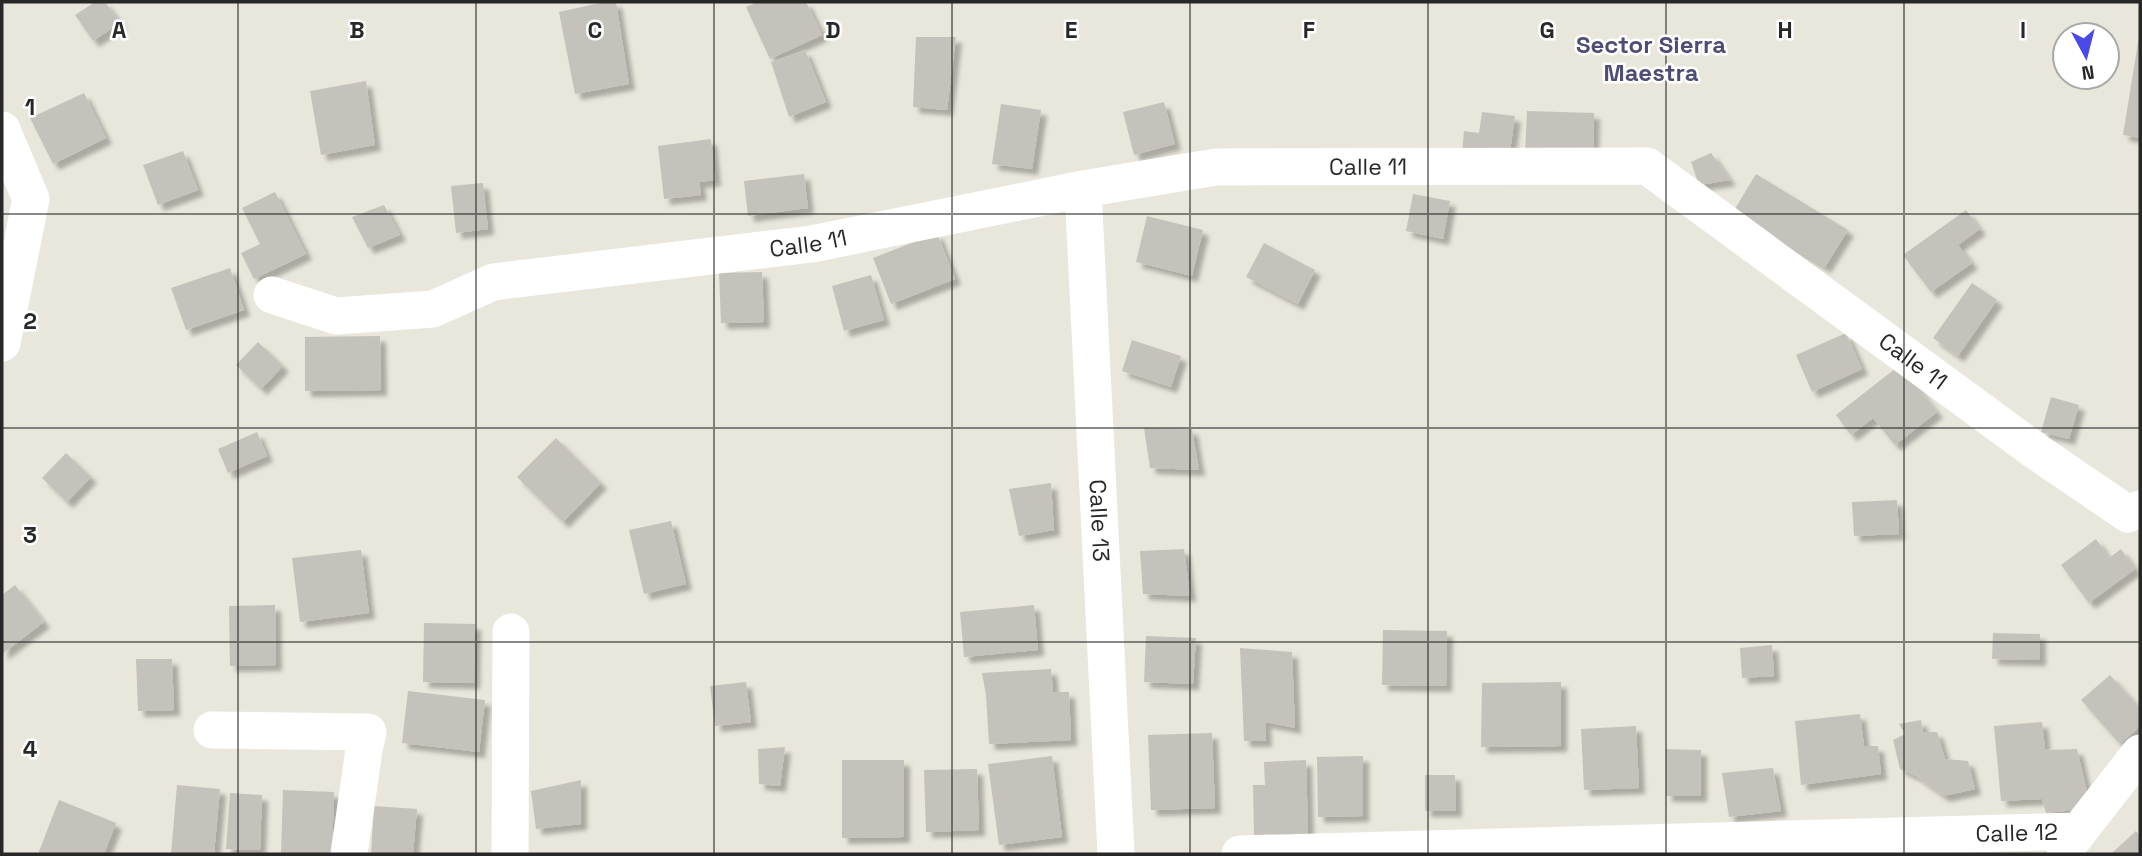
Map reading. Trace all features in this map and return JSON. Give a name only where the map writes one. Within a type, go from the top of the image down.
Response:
[{"type":"street","points":[[2,130],[31,199],[2,343]]},
{"type":"street","name":"Calle 11","points":[[272,295],[336,316],[433,309],[493,282],[812,244],[1083,189],[1216,167],[1647,166],[2037,452],[2128,514],[2140,509]]},
{"type":"street","name":"Calle 13","points":[[1083,189],[1116,854]]},
{"type":"street","points":[[510,854],[511,632]]},
{"type":"street","points":[[212,730],[368,732],[348,854]]},
{"type":"street","points":[[2070,843],[2140,753]]},
{"type":"street","name":"Calle 12","points":[[1240,854],[2070,843]]},
{"type":"building","points":[[95,2],[105,2],[120,23],[93,41],[75,15]]},
{"type":"building","points":[[616,2],[629,84],[575,94],[559,12]]},
{"type":"building","points":[[757,2],[806,2],[822,35],[770,59],[746,7]]},
{"type":"building","points":[[2140,36],[2140,138],[2123,135]]},
{"type":"building","points":[[916,37],[956,37],[947,110],[913,107]]},
{"type":"building","points":[[805,50],[826,102],[789,117],[771,62]]},
{"type":"building","points":[[366,81],[375,145],[321,155],[310,91]]},
{"type":"building","points":[[84,93],[106,138],[53,164],[30,118]]},
{"type":"building","points":[[1164,102],[1175,144],[1134,155],[1123,112]]},
{"type":"building","points":[[1001,104],[1041,110],[1032,169],[992,164]]},
{"type":"building","points":[[1527,111],[1594,113],[1593,156],[1525,154]]},
{"type":"building","points":[[1482,112],[1515,116],[1509,158],[1462,153],[1464,131],[1479,133]]},
{"type":"building","points":[[711,139],[715,180],[699,182],[701,195],[664,199],[658,146]]},
{"type":"building","points":[[183,151],[198,190],[158,205],[143,165]]},
{"type":"building","points":[[1711,153],[1730,180],[1699,185],[1691,162]]},
{"type":"building","points":[[804,174],[808,208],[748,216],[744,181]]},
{"type":"building","points":[[1756,174],[1848,230],[1825,267],[1733,212]]},
{"type":"building","points":[[483,183],[488,229],[456,233],[451,186]]},
{"type":"building","points":[[275,192],[306,254],[254,279],[241,253],[260,244],[242,208]]},
{"type":"building","points":[[1413,194],[1450,201],[1443,239],[1406,231]]},
{"type":"building","points":[[384,205],[400,235],[368,248],[352,217]]},
{"type":"building","points":[[1966,210],[1980,229],[1958,245],[1972,263],[1931,292],[1903,255]]},
{"type":"building","points":[[1147,216],[1203,230],[1192,276],[1136,262]]},
{"type":"building","points":[[937,233],[955,279],[891,304],[873,258]]},
{"type":"building","points":[[1264,243],[1315,270],[1298,304],[1246,277]]},
{"type":"building","points":[[230,268],[244,310],[186,330],[171,288]]},
{"type":"building","points":[[762,272],[764,322],[721,323],[719,273]]},
{"type":"building","points":[[871,275],[884,320],[844,331],[832,286]]},
{"type":"building","points":[[1972,283],[1997,300],[1958,356],[1933,338]]},
{"type":"building","points":[[1846,333],[1862,369],[1812,392],[1796,355]]},
{"type":"building","points":[[380,336],[381,390],[305,391],[305,337]]},
{"type":"building","points":[[1132,340],[1181,356],[1171,387],[1122,371]]},
{"type":"building","points":[[258,342],[283,366],[261,389],[236,365]]},
{"type":"building","points":[[1900,365],[1937,412],[1895,445],[1873,418],[1851,435],[1836,415]]},
{"type":"building","points":[[2051,397],[2079,405],[2069,439],[2041,432]]},
{"type":"building","points":[[1144,428],[1192,429],[1199,470],[1150,468]]},
{"type":"building","points":[[257,432],[267,456],[228,473],[218,449]]},
{"type":"building","points":[[556,438],[601,483],[563,522],[517,477]]},
{"type":"building","points":[[66,453],[91,477],[67,502],[42,478]]},
{"type":"building","points":[[1051,483],[1054,530],[1019,536],[1009,489]]},
{"type":"building","points":[[1897,500],[1899,534],[1854,536],[1852,502]]},
{"type":"building","points":[[671,521],[686,584],[644,594],[629,530]]},
{"type":"building","points":[[2096,539],[2109,558],[2121,549],[2135,569],[2089,603],[2061,565]]},
{"type":"building","points":[[1184,549],[1190,596],[1143,594],[1140,551]]},
{"type":"building","points":[[361,550],[369,613],[300,622],[292,558]]},
{"type":"building","points":[[15,585],[44,622],[2,654],[2,595]]},
{"type":"building","points":[[275,605],[276,665],[230,666],[229,606]]},
{"type":"building","points":[[1034,605],[1038,650],[964,657],[960,612]]},
{"type":"building","points":[[424,623],[475,624],[474,683],[423,682]]},
{"type":"building","points":[[1383,630],[1447,631],[1446,686],[1382,685]]},
{"type":"building","points":[[1993,633],[2040,634],[2040,660],[1992,659]]},
{"type":"building","points":[[1146,636],[1196,638],[1193,684],[1144,682]]},
{"type":"building","points":[[1772,645],[1774,676],[1742,678],[1740,648]]},
{"type":"building","points":[[1240,648],[1292,652],[1295,728],[1265,722],[1266,741],[1244,741]]},
{"type":"building","points":[[136,659],[172,659],[174,710],[138,711]]},
{"type":"building","points":[[1051,669],[1053,692],[1069,692],[1071,740],[989,744],[982,673]]},
{"type":"building","points":[[2110,675],[2140,708],[2140,726],[2120,744],[2081,700]]},
{"type":"building","points":[[746,682],[751,722],[715,726],[710,686]]},
{"type":"building","points":[[1561,682],[1561,746],[1481,747],[1482,683]]},
{"type":"building","points":[[408,691],[485,700],[479,752],[402,743]]},
{"type":"building","points":[[1860,714],[1864,746],[1878,746],[1881,774],[1801,785],[1795,721]]},
{"type":"building","points":[[1921,720],[1923,732],[1937,732],[1945,759],[1968,761],[1975,789],[1944,796],[1916,776],[1900,769],[1893,740],[1905,734],[1899,724]]},
{"type":"building","points":[[2042,722],[2045,750],[2077,749],[2088,796],[2074,810],[2046,813],[2042,799],[2001,801],[1994,726]]},
{"type":"building","points":[[1636,726],[1639,788],[1584,790],[1581,729]]},
{"type":"building","points":[[1212,733],[1215,808],[1151,810],[1148,735]]},
{"type":"building","points":[[785,747],[780,786],[759,784],[758,749]]},
{"type":"building","points":[[1666,749],[1701,750],[1701,796],[1666,796]]},
{"type":"building","points":[[1052,756],[1062,837],[999,845],[988,764]]},
{"type":"building","points":[[1363,756],[1363,816],[1318,817],[1317,757]]},
{"type":"building","points":[[842,760],[904,760],[904,837],[842,838]]},
{"type":"building","points":[[1306,760],[1308,833],[1254,835],[1253,785],[1265,785],[1264,762]]},
{"type":"building","points":[[1773,768],[1781,811],[1729,817],[1722,773]]},
{"type":"building","points":[[977,769],[979,830],[926,832],[924,770]]},
{"type":"building","points":[[1425,775],[1455,775],[1456,811],[1425,811]]},
{"type":"building","points":[[581,780],[581,824],[536,829],[531,791]]},
{"type":"building","points":[[177,785],[220,789],[214,854],[171,854]]},
{"type":"building","points":[[283,790],[334,792],[332,854],[281,854]]},
{"type":"building","points":[[230,793],[262,795],[260,850],[226,849]]},
{"type":"building","points":[[59,800],[116,823],[104,854],[38,854]]},
{"type":"building","points":[[374,806],[417,809],[413,854],[371,854]]},
{"type":"building","points":[[2136,831],[2140,836],[2140,854],[2111,854]]},
{"type":"district","name":"Sector Sierra Maestra","points":[[1651,59]]}]
